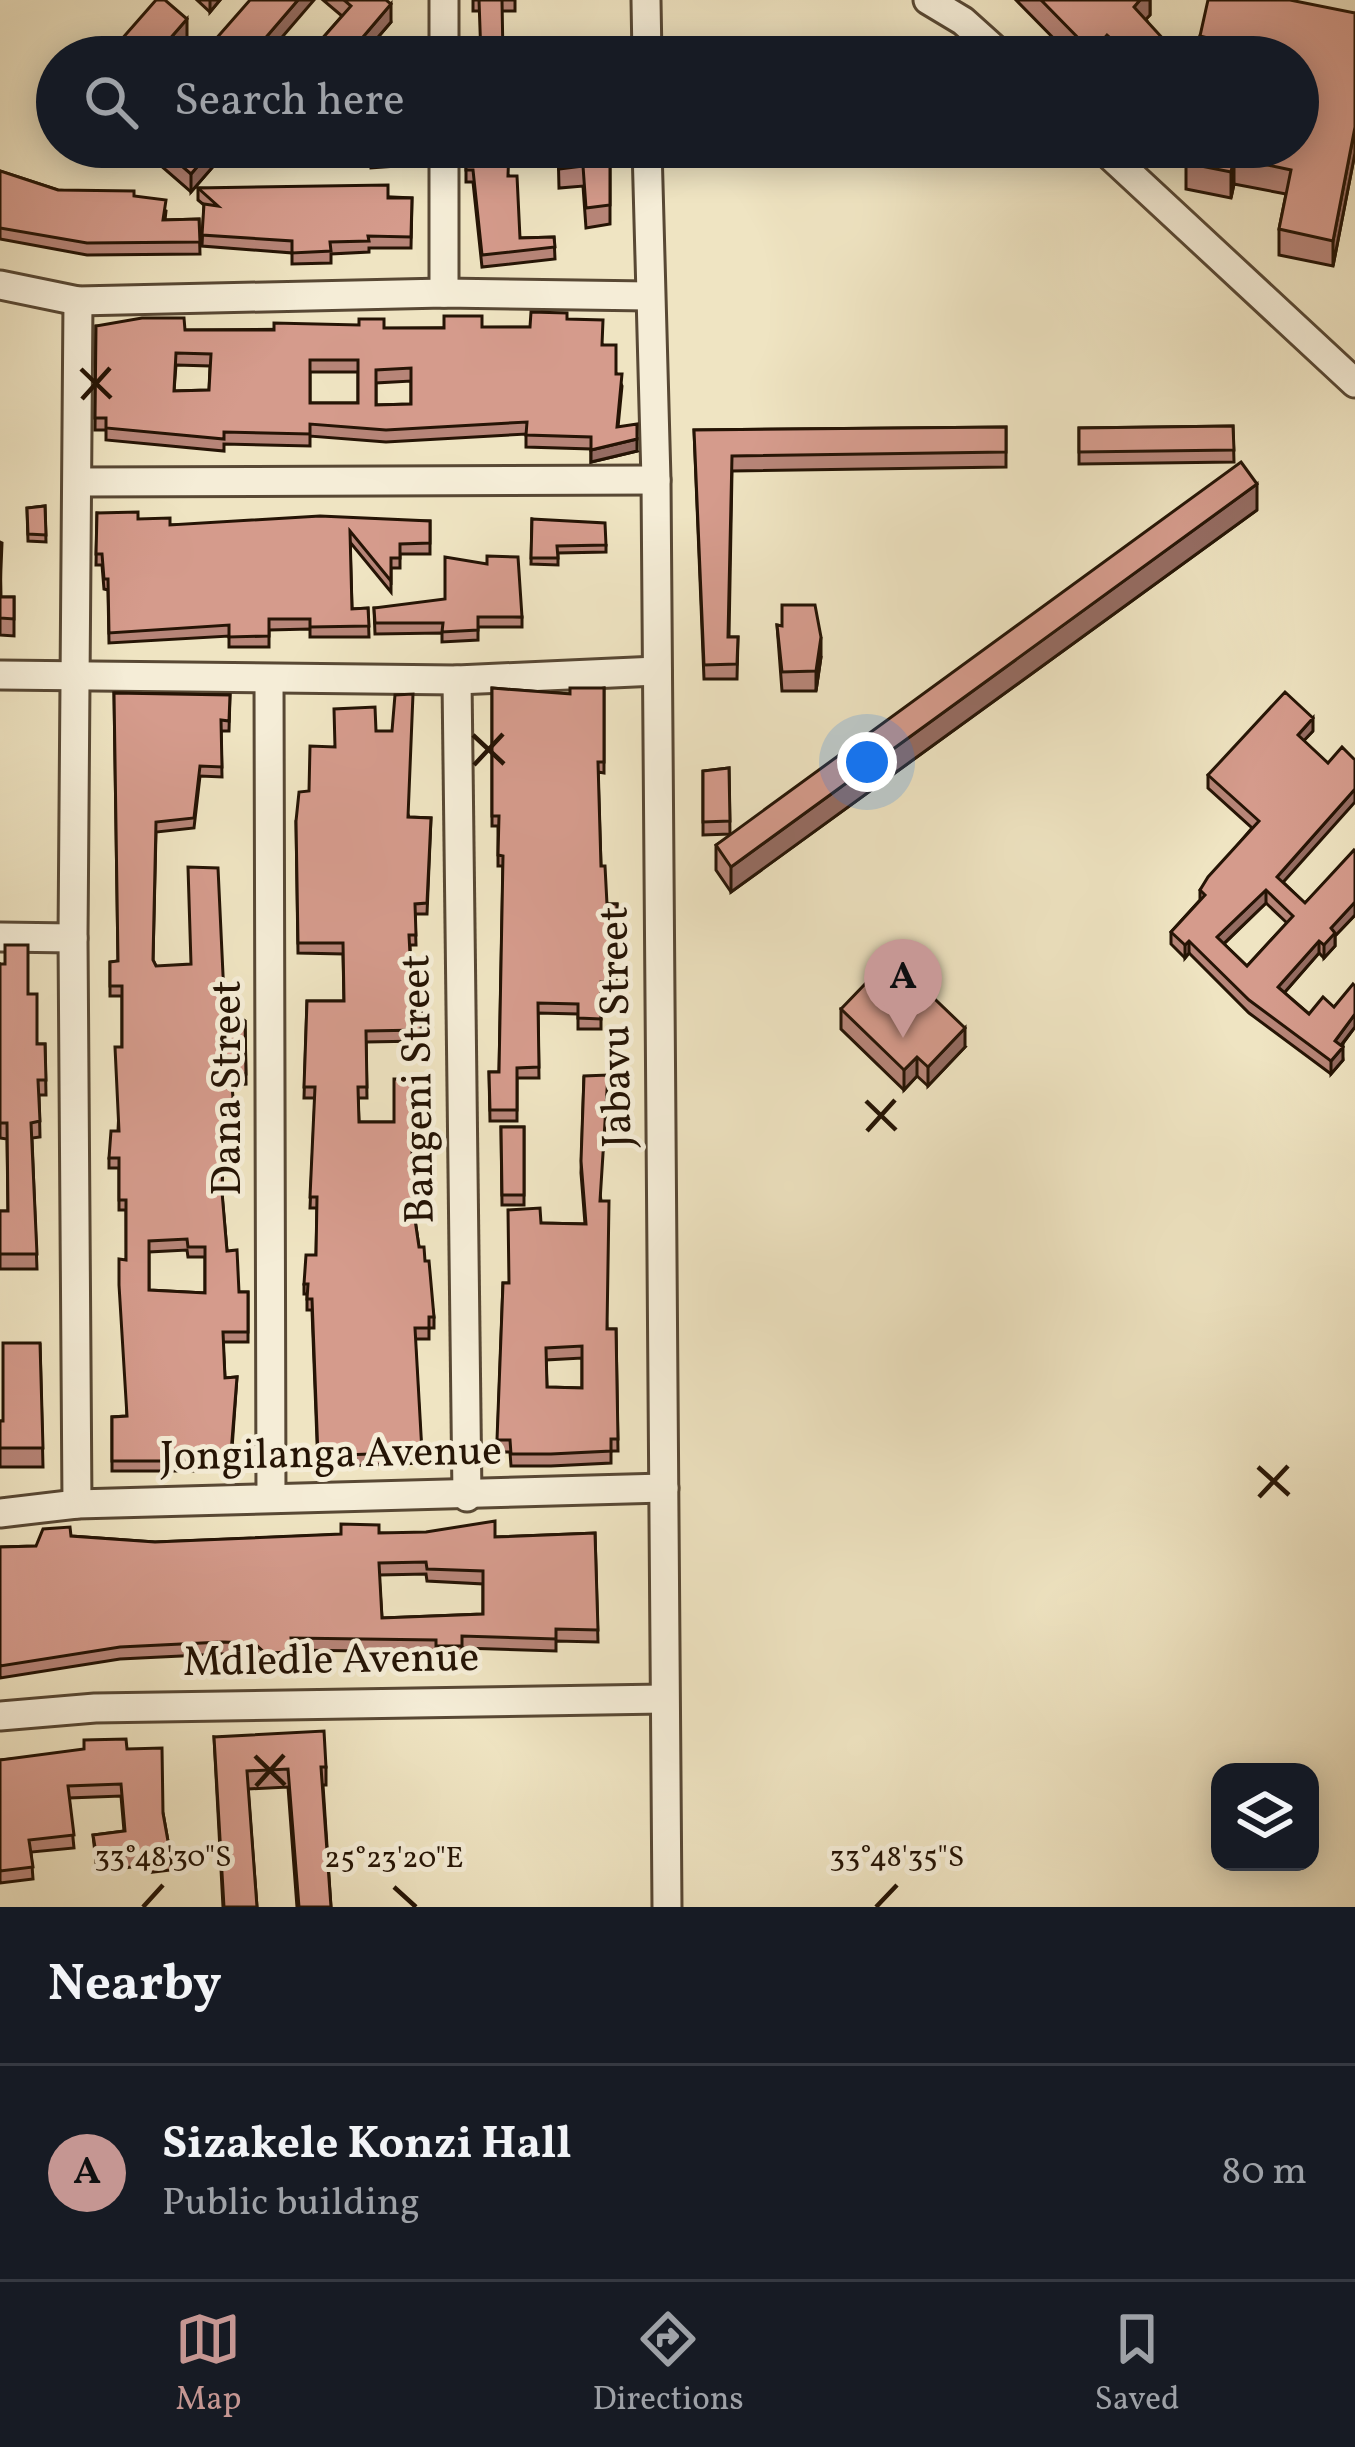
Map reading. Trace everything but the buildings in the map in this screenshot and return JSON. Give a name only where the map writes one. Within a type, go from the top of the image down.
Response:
[{"type":"street","points":[[443,36],[444,0]]},
{"type":"street","points":[[646,0],[647,36]]},
{"type":"street","points":[[928,0],[980,36]]},
{"type":"street","points":[[443,168],[443,293]]},
{"type":"street","name":"Jabavu Street","points":[[647,168],[656,480],[667,1907]]},
{"type":"street","points":[[1124,168],[1355,383]]},
{"type":"street","points":[[0,285],[78,301],[443,293],[649,296]]},
{"type":"street","points":[[77,1504],[73,938],[78,301]]},
{"type":"street","points":[[79,482],[656,480]]},
{"type":"street","points":[[0,676],[457,680],[656,671]]},
{"type":"street","name":"Dana Street","points":[[269,679],[271,1498]]},
{"type":"street","name":"Bangeni Street","points":[[457,680],[467,1497]]},
{"type":"street","points":[[0,937],[73,938]]},
{"type":"street","name":"Jongilanga Avenue","points":[[0,1513],[77,1504],[467,1497],[664,1488]]},
{"type":"street","name":"Mdledle Avenue","points":[[0,1716],[95,1708],[663,1699]]},
{"type":"place","name":"Sizakele Konzi Hall","points":[[903,1038]]}]
